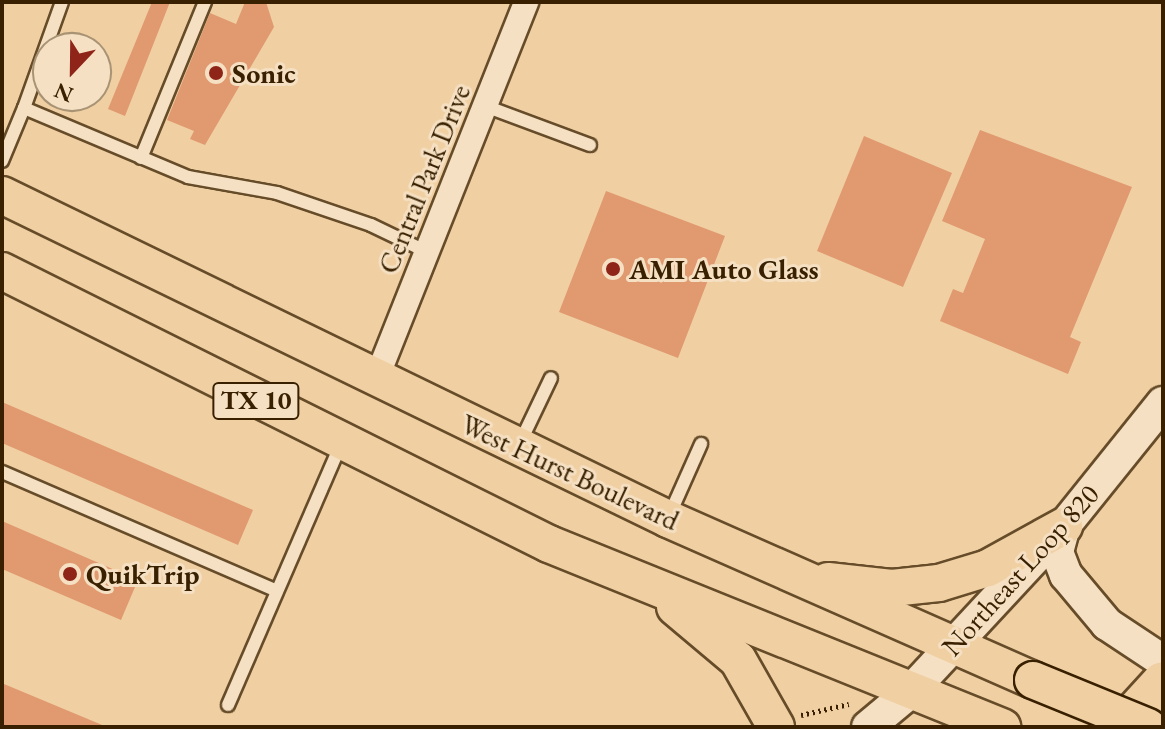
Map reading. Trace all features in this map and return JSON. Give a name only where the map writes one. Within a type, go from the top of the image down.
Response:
[{"type":"highway","points":[[1123,727],[1163,683]]},
{"type":"main road","name":"West Hurst Boulevard","points":[[2,195],[518,448],[782,572],[950,649],[1148,727]]},
{"type":"main road","name":"TX 10","points":[[2,271],[341,444],[656,590],[1002,727]]},
{"type":"main road","name":"Northeast Loop 820","points":[[863,715],[910,692],[1064,526],[1163,403]]},
{"type":"main road","points":[[782,572],[868,587],[936,584],[988,568],[1064,526]]},
{"type":"main road","points":[[1064,526],[1057,552],[1066,575],[1107,624],[1163,661]]},
{"type":"main road","points":[[656,590],[738,660],[786,722]]},
{"type":"street","name":"Central Park Drive","points":[[377,377],[526,2]]},
{"type":"lane","points":[[2,161],[62,2]]},
{"type":"lane","points":[[141,158],[205,2]]},
{"type":"lane","points":[[485,106],[590,145]]},
{"type":"lane","points":[[24,108],[188,177],[326,208],[427,252]]},
{"type":"lane","points":[[518,448],[551,378]]},
{"type":"lane","points":[[228,705],[275,590],[341,444]]},
{"type":"lane","points":[[668,519],[701,444]]},
{"type":"lane","points":[[2,472],[275,590]]},
{"type":"path","points":[[786,722],[863,715]]},
{"type":"building","points":[[152,2],[170,2],[125,116],[112,111],[112,99]]},
{"type":"building","name":"Sonic","points":[[245,2],[266,2],[274,27],[205,145],[190,139],[194,131],[167,120],[210,13],[236,24]]},
{"type":"building","points":[[980,130],[1132,187],[1070,337],[1081,342],[1068,374],[940,321],[953,289],[963,293],[985,239],[942,221]]},
{"type":"building","points":[[864,136],[952,173],[903,287],[817,251]]},
{"type":"building","points":[[606,191],[725,236],[678,358],[559,312]]},
{"type":"building","name":"QuikTrip","points":[[2,402],[253,510],[238,545],[2,443]]},
{"type":"building","name":"QuikTrip","points":[[2,521],[138,580],[121,620],[2,569]]},
{"type":"building","points":[[4,684],[107,727],[2,727]]},
{"type":"place","name":"Sonic","points":[[216,73]]},
{"type":"place","name":"AMI Auto Glass","points":[[613,269]]},
{"type":"place","name":"QuikTrip","points":[[70,574]]}]
